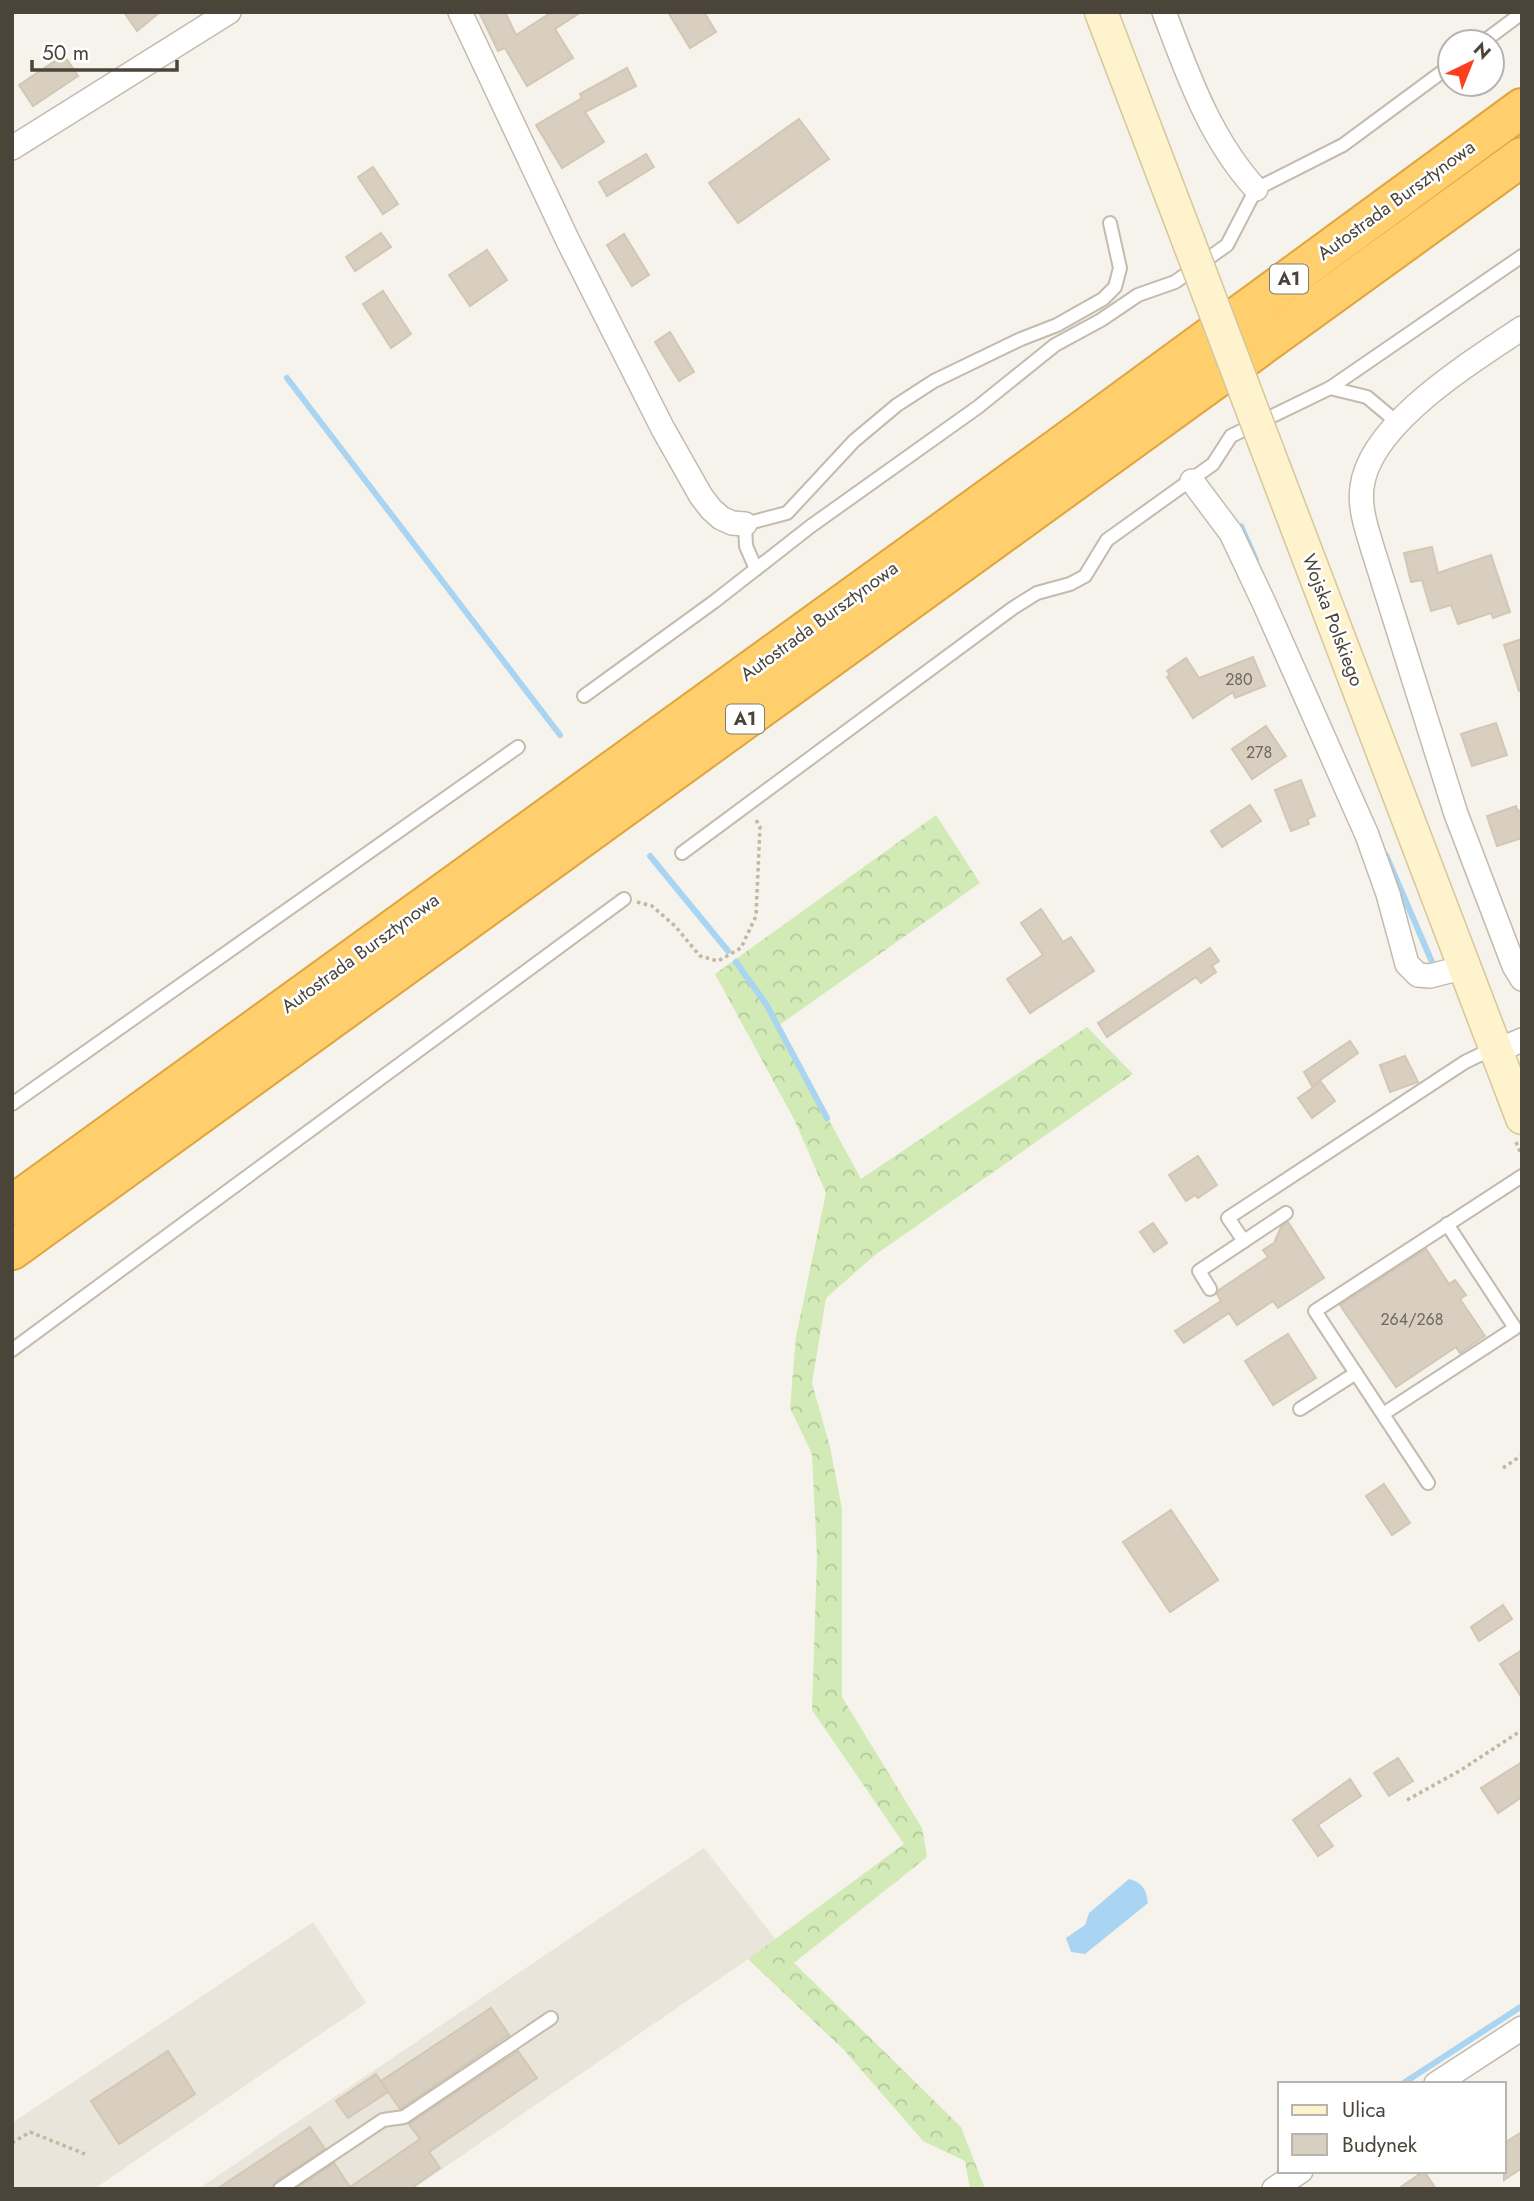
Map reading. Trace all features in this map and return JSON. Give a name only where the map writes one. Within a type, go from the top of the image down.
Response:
[{"type":"highway","name":"Autostrada Bursztynowa","points":[[12,1205],[1057,449],[1522,108]]},
{"type":"highway","name":"Autostrada Bursztynowa","points":[[12,1250],[1522,157]]},
{"type":"main road","name":"Wojska Polskiego","points":[[1101,12],[1465,967],[1504,1046],[1522,1118]]},
{"type":"street","points":[[12,148],[229,12]]},
{"type":"street","points":[[460,12],[568,241],[663,429],[711,509],[721,518],[745,524]]},
{"type":"street","points":[[1164,12],[1216,135],[1236,166],[1256,188]]},
{"type":"street","points":[[1522,328],[1418,403],[1376,450],[1362,486],[1362,508],[1373,550],[1456,814],[1514,966],[1522,979]]},
{"type":"street","points":[[1192,481],[1231,533],[1329,748],[1367,835],[1384,882],[1407,964],[1418,975],[1430,976],[1465,967]]},
{"type":"street","points":[[1439,2082],[1522,2028]]},
{"type":"street","points":[[1274,2189],[1298,2173]]},
{"type":"lane","points":[[1502,28],[1522,13]]},
{"type":"lane","points":[[584,696],[978,407],[1055,345],[1101,320],[1138,295],[1175,282],[1227,245],[1256,188],[1343,145],[1436,76]]},
{"type":"lane","points":[[756,569],[746,546],[745,524],[787,513],[855,441],[897,405],[934,381],[1020,339],[1057,325],[1103,299],[1115,287],[1120,268],[1110,223]]},
{"type":"lane","points":[[682,853],[1013,608],[1037,593],[1070,584],[1085,576],[1107,540],[1213,464],[1231,436],[1330,388],[1522,256]]},
{"type":"lane","points":[[1330,388],[1367,397],[1398,423]]},
{"type":"lane","points":[[12,1104],[518,747]]},
{"type":"lane","points":[[12,1350],[624,899]]},
{"type":"lane","points":[[1244,1241],[1228,1217],[1465,1062],[1504,1046]]},
{"type":"lane","points":[[1428,1483],[1315,1311],[1522,1176]]},
{"type":"lane","points":[[1210,1289],[1199,1271],[1286,1213]]},
{"type":"lane","points":[[1383,1414],[1515,1328],[1447,1224]]},
{"type":"lane","points":[[1300,1409],[1356,1373]]},
{"type":"lane","points":[[280,2189],[383,2120],[404,2117],[551,2018]]},
{"type":"path","points":[[624,899],[652,906],[675,926],[700,956],[718,961],[741,948],[756,916],[760,827],[747,803]]},
{"type":"path","points":[[1503,1468],[1522,1455]]},
{"type":"path","points":[[1407,1800],[1461,1770],[1522,1730]]},
{"type":"path","points":[[12,2143],[30,2132],[85,2154]]},
{"type":"shaded area","points":[[704,1848],[776,1940],[413,2189],[198,2189]]},
{"type":"shaded area","points":[[313,1922],[366,2003],[94,2189],[12,2189],[12,2123]]},
{"type":"green space","points":[[936,815],[980,883],[778,1026],[861,1179],[1087,1027],[1133,1074],[875,1255],[826,1298],[812,1383],[830,1447],[842,1509],[842,1697],[922,1828],[927,1857],[794,1963],[961,2127],[985,2189],[970,2189],[965,2161],[923,2141],[844,2050],[748,1959],[904,1844],[812,1710],[817,1557],[812,1454],[790,1408],[796,1337],[826,1193],[795,1121],[715,974]]},
{"type":"water","points":[[1129,1879],[1143,1887],[1148,1903],[1085,1954],[1071,1952],[1066,1938],[1085,1925],[1089,1913]]},
{"type":"building","points":[[124,12],[160,12],[137,31]]},
{"type":"building","points":[[479,12],[505,12],[516,35],[552,12],[581,12],[555,29],[573,58],[527,86],[505,48],[498,51]]},
{"type":"building","points":[[668,12],[704,12],[716,32],[690,48]]},
{"type":"building","points":[[64,55],[78,76],[33,106],[19,85]]},
{"type":"building","points":[[627,68],[636,86],[585,112],[604,142],[562,168],[536,125],[582,98],[580,94]]},
{"type":"building","points":[[799,119],[829,159],[738,223],[709,183]]},
{"type":"building","points":[[646,154],[654,167],[607,196],[599,182]]},
{"type":"building","points":[[373,167],[398,204],[383,214],[358,177]]},
{"type":"building","points":[[381,233],[391,247],[355,271],[346,257]]},
{"type":"building","points":[[624,234],[649,275],[632,286],[607,245]]},
{"type":"building","points":[[487,250],[507,280],[470,306],[449,275]]},
{"type":"building","points":[[383,291],[411,334],[391,348],[363,304]]},
{"type":"building","points":[[670,332],[694,372],[679,381],[655,342]]},
{"type":"building","points":[[1432,547],[1438,573],[1491,555],[1510,612],[1493,618],[1491,613],[1458,624],[1451,605],[1431,611],[1422,580],[1411,582],[1404,553]]},
{"type":"building","points":[[1522,639],[1522,690],[1519,691],[1504,645]]},
{"type":"building","points":[[1253,657],[1265,686],[1235,698],[1233,692],[1193,718],[1167,677],[1170,675],[1167,671],[1186,658],[1199,678]]},
{"type":"building","points":[[1496,723],[1507,755],[1472,766],[1461,734]]},
{"type":"building","points":[[1266,726],[1286,756],[1252,779],[1232,749]]},
{"type":"building","points":[[1301,780],[1315,816],[1307,819],[1309,824],[1291,831],[1275,790]]},
{"type":"building","points":[[1250,805],[1261,821],[1222,847],[1211,831]]},
{"type":"building","points":[[1516,806],[1518,811],[1522,810],[1522,838],[1497,846],[1487,816]]},
{"type":"building","points":[[1041,909],[1063,942],[1071,937],[1094,971],[1030,1013],[1007,979],[1043,955],[1021,923]]},
{"type":"building","points":[[1210,948],[1219,961],[1212,966],[1216,972],[1201,983],[1196,977],[1107,1037],[1098,1023]]},
{"type":"building","points":[[1350,1041],[1358,1053],[1312,1086],[1304,1072]]},
{"type":"building","points":[[1405,1056],[1418,1082],[1390,1092],[1380,1065]]},
{"type":"building","points":[[1321,1082],[1335,1101],[1312,1118],[1298,1098]]},
{"type":"building","points":[[1198,1156],[1217,1185],[1198,1198],[1195,1195],[1186,1201],[1169,1175]]},
{"type":"building","points":[[1288,1222],[1324,1278],[1278,1308],[1273,1301],[1237,1325],[1229,1313],[1184,1343],[1175,1331],[1221,1301],[1217,1294],[1219,1290],[1268,1257],[1263,1250],[1274,1243],[1281,1227]]},
{"type":"building","points":[[1153,1223],[1167,1243],[1154,1252],[1140,1232]]},
{"type":"building","points":[[1426,1249],[1449,1284],[1455,1280],[1466,1295],[1460,1299],[1485,1336],[1460,1353],[1456,1347],[1396,1387],[1340,1305]]},
{"type":"building","points":[[1288,1334],[1316,1378],[1273,1405],[1245,1361]]},
{"type":"building","points":[[1384,1484],[1410,1523],[1392,1535],[1366,1496]]},
{"type":"building","points":[[1171,1510],[1218,1580],[1170,1612],[1123,1542]]},
{"type":"building","points":[[1503,1605],[1512,1619],[1479,1641],[1471,1627]]},
{"type":"building","points":[[1522,1650],[1522,1698],[1500,1664]]},
{"type":"building","points":[[1398,1758],[1413,1781],[1389,1796],[1374,1773]]},
{"type":"building","points":[[1522,1762],[1522,1797],[1498,1813],[1481,1788]]},
{"type":"building","points":[[1350,1779],[1361,1796],[1318,1825],[1333,1846],[1318,1856],[1293,1820]]},
{"type":"building","points":[[491,2008],[509,2035],[400,2109],[381,2081]]},
{"type":"building","points":[[168,2051],[195,2094],[119,2144],[91,2101]]},
{"type":"building","points":[[518,2051],[537,2078],[429,2152],[440,2168],[410,2189],[296,2189],[334,2163],[350,2187],[420,2139],[409,2124]]},
{"type":"building","points":[[376,2074],[388,2092],[348,2118],[336,2101]]},
{"type":"building","points":[[310,2127],[325,2149],[275,2182],[271,2189],[217,2189]]},
{"type":"building","points":[[1522,2132],[1522,2168],[1504,2180],[1506,2173],[1506,2142]]},
{"type":"building","points":[[1421,2173],[1425,2173],[1436,2189],[1398,2189]]},
{"type":"waterway","points":[[287,378],[560,735]]},
{"type":"waterway","points":[[1241,526],[1256,560]]},
{"type":"waterway","points":[[1386,855],[1432,962]]},
{"type":"waterway","points":[[650,856],[728,951]]},
{"type":"waterway","points":[[736,962],[766,1004],[827,1118]]},
{"type":"waterway","points":[[1405,2082],[1522,2006]]}]
